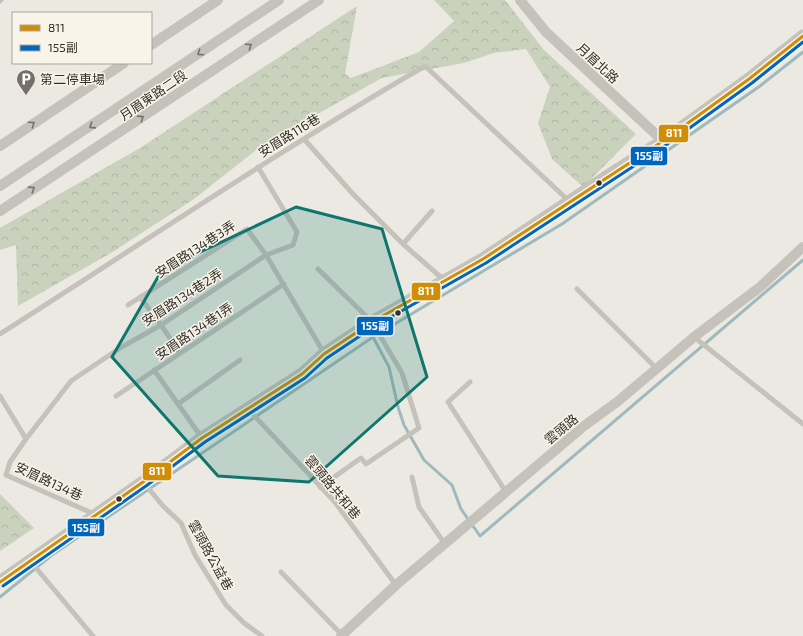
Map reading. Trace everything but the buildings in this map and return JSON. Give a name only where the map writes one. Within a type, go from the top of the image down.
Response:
[{"type":"street","points":[[152,44],[218,0]]},
{"type":"street","name":"月眉東路二段","points":[[0,186],[279,0]]},
{"type":"street","name":"月眉東路二段","points":[[0,211],[319,0]]},
{"type":"street","name":"月眉北路","points":[[520,0],[546,32],[663,141]]},
{"type":"street","points":[[0,582],[97,515],[202,438],[302,374],[324,354],[372,322],[483,259],[663,141],[749,79],[803,36]]},
{"type":"street","points":[[0,146],[123,64]]},
{"type":"street","name":"雲頭路","points":[[342,635],[396,585],[584,426],[617,402],[694,336],[760,287],[803,247]]},
{"type":"lane","name":"安眉路116巷","points":[[0,334],[258,168],[357,106],[425,66],[570,202]]},
{"type":"lane","points":[[304,139],[353,194],[402,244],[445,280]]},
{"type":"lane","name":"安眉路134巷2弄","points":[[26,439],[71,381],[120,348],[161,325],[266,255],[293,246],[298,232],[258,168]]},
{"type":"lane","points":[[402,244],[432,211]]},
{"type":"lane","name":"安眉路134巷3弄","points":[[128,305],[247,229],[266,255]]},
{"type":"lane","points":[[266,255],[324,354]]},
{"type":"lane","points":[[318,269],[372,322],[402,373],[419,428],[366,464],[361,458],[320,486]]},
{"type":"lane","name":"安眉路134巷1弄","points":[[116,396],[284,284]]},
{"type":"lane","points":[[577,289],[656,368]]},
{"type":"lane","points":[[140,297],[180,353]]},
{"type":"lane","points":[[694,336],[803,424]]},
{"type":"lane","points":[[178,404],[240,360]]},
{"type":"lane","points":[[154,370],[202,438]]},
{"type":"lane","points":[[470,382],[448,402],[506,492]]},
{"type":"lane","points":[[0,396],[26,439]]},
{"type":"lane","name":"雲頭路共和巷","points":[[247,408],[334,501],[396,585]]},
{"type":"lane","name":"安眉路134巷","points":[[26,439],[10,462],[6,475],[97,515]]},
{"type":"lane","points":[[412,477],[420,506],[445,544]]},
{"type":"lane","name":"雲頭路公益巷","points":[[143,482],[163,506],[181,523],[195,555],[226,605],[262,636]]},
{"type":"lane","points":[[30,561],[92,636]]},
{"type":"lane","points":[[281,572],[342,635]]},
{"type":"highlighted area","points":[[296,207],[382,229],[427,377],[309,482],[218,476],[112,357],[162,270]]},
{"type":"green space","points":[[434,0],[505,0],[544,50],[636,134],[583,187],[552,159],[538,123],[550,87],[526,49],[494,53],[464,63],[382,78],[264,144],[194,199],[111,253],[18,306],[16,245],[0,250],[0,228],[140,148],[357,6],[345,74],[351,78],[419,52],[454,21]]},
{"type":"green space","points":[[0,494],[34,528],[0,551]]},
{"type":"waterway","points":[[0,597],[52,555],[373,337],[562,224],[760,86],[803,52]]},
{"type":"waterway","points":[[373,337],[389,367],[398,407],[404,425],[424,460],[452,485],[461,509],[480,536],[803,260]]},
{"type":"transit line","name":"811","points":[[0,582],[143,482],[202,438],[302,374],[324,354],[372,322],[483,259],[663,141],[749,79],[803,36]]},
{"type":"transit line","name":"155副","points":[[3,586],[146,486],[205,442],[305,378],[327,358],[375,326],[486,263],[666,145],[752,83],[803,42]]},
{"type":"place","name":"第二停車場","points":[[26,96]]}]
